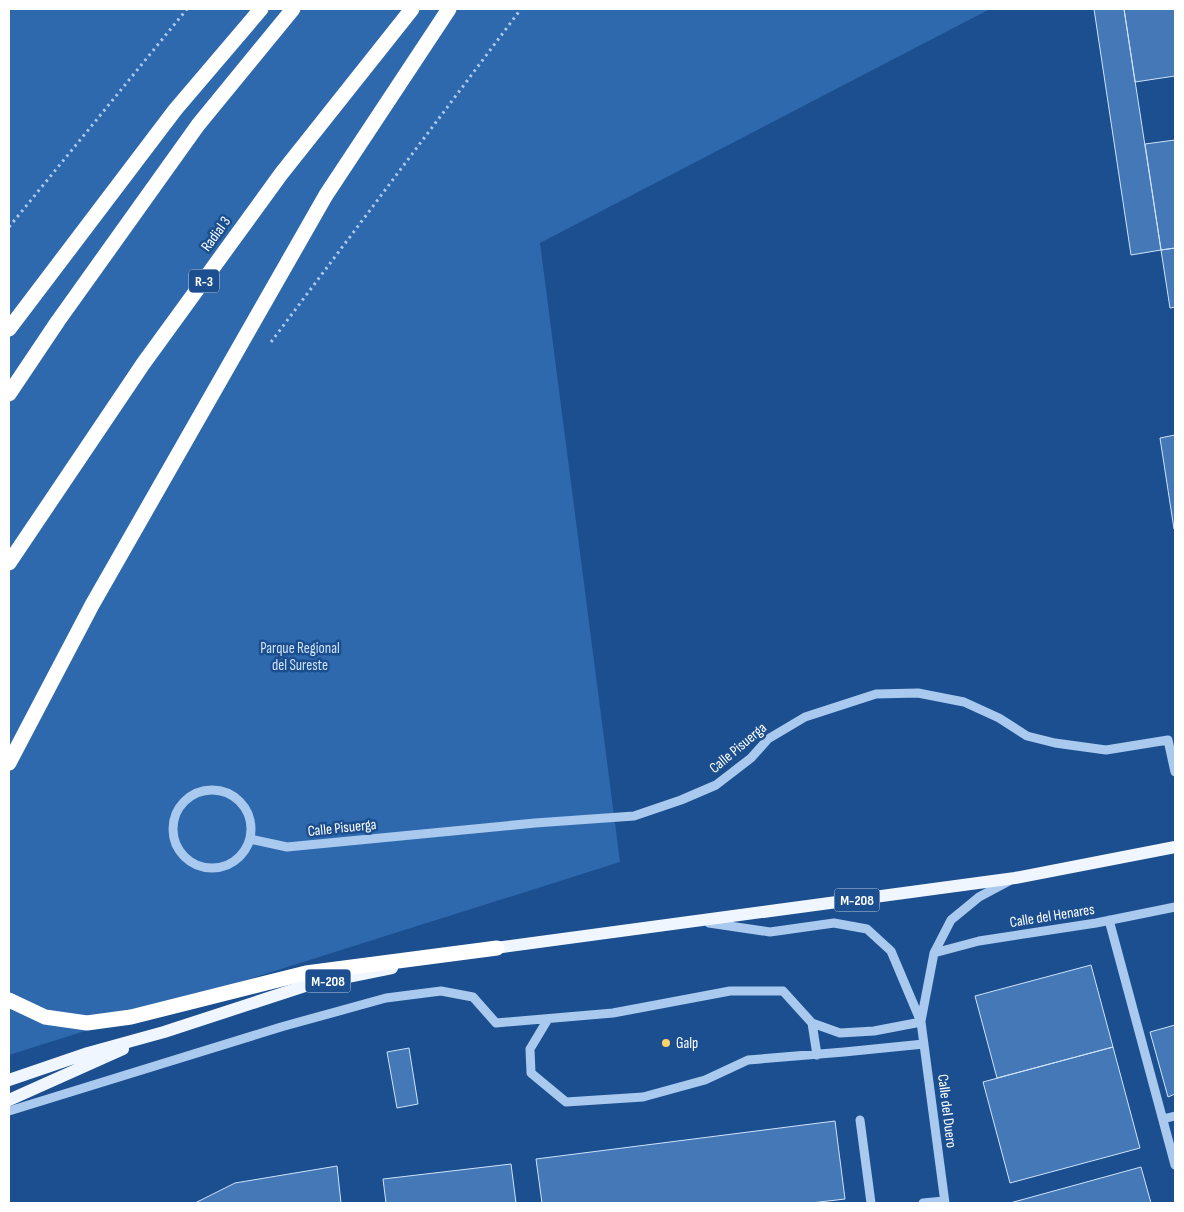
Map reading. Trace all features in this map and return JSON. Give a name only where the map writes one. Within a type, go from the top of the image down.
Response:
[{"type":"highway","points":[[9,329],[175,110],[261,9]]},
{"type":"highway","points":[[9,394],[58,321],[198,125],[293,9]]},
{"type":"highway","name":"Radial 3","points":[[9,563],[143,364],[281,174],[412,9]]},
{"type":"highway","points":[[9,763],[92,605],[326,194],[449,9]]},
{"type":"highway","points":[[9,1000],[45,1017],[86,1023],[131,1017],[306,973],[497,948]]},
{"type":"main road","name":"M-208","points":[[9,1080],[88,1053],[164,1032],[308,985],[497,948],[1014,878],[1175,847]]},
{"type":"main road","name":"M-208","points":[[9,1100],[164,1032]]},
{"type":"street","name":"Calle Pisuerga","points":[[250,839],[287,848],[535,823],[634,816],[681,800],[716,785],[751,758],[768,739],[805,717],[876,694],[918,693],[964,702],[999,718],[1027,736],[1055,743],[1106,750],[1168,740],[1175,772]]},
{"type":"street","points":[[204,790],[218,790],[230,794],[241,802],[248,813],[252,826],[250,839],[245,851],[236,860],[225,867],[212,869],[200,867],[188,861],[174,841],[172,828],[175,815],[182,804],[192,795],[204,790]]},
{"type":"street","name":"Calle del Duero","points":[[921,1022],[934,953],[951,920],[979,897],[1014,878]]},
{"type":"street","name":"Calle del Henares","points":[[934,953],[979,941],[1109,920],[1175,907]]},
{"type":"street","points":[[1109,920],[1175,1165]]},
{"type":"street","name":"Calle del Duero","points":[[699,921],[770,932],[834,923],[867,929],[891,951],[921,1022],[945,1202]]},
{"type":"street","points":[[9,1112],[281,1027],[386,998],[442,991],[473,997],[496,1023],[613,1014],[730,991],[783,991],[812,1023],[840,1033],[874,1031],[921,1022]]},
{"type":"street","points":[[548,1019],[530,1049],[531,1073],[566,1102],[643,1097],[705,1080],[748,1060],[924,1044]]},
{"type":"street","points":[[812,1023],[817,1055]]},
{"type":"street","points":[[1163,1119],[1175,1116]]},
{"type":"street","points":[[860,1120],[871,1203]]},
{"type":"street","points":[[923,1203],[945,1202]]},
{"type":"path","points":[[9,227],[187,9]]},
{"type":"path","points":[[271,342],[521,9]]},
{"type":"green space","name":"Parque Regional del Sureste","points":[[9,9],[990,9],[540,243],[620,862],[9,1055]]},
{"type":"building","points":[[1094,9],[1124,9],[1161,250],[1131,255]]},
{"type":"building","points":[[1124,9],[1175,9],[1175,76],[1135,82]]},
{"type":"building","points":[[1175,140],[1175,248],[1161,250],[1145,144]]},
{"type":"building","points":[[1175,248],[1175,307],[1170,308],[1161,250]]},
{"type":"building","points":[[1175,435],[1175,529],[1174,529],[1160,438]]},
{"type":"building","points":[[1091,965],[1113,1047],[997,1078],[975,996]]},
{"type":"building","points":[[1175,1025],[1175,1094],[1168,1097],[1150,1032]]},
{"type":"building","points":[[1113,1047],[1140,1148],[1010,1183],[983,1082]]},
{"type":"building","points":[[409,1048],[418,1104],[397,1108],[387,1052]]},
{"type":"building","points":[[835,1121],[845,1199],[811,1203],[542,1203],[536,1159]]},
{"type":"building","points":[[511,1164],[516,1203],[386,1203],[383,1179]]},
{"type":"building","points":[[337,1166],[341,1203],[195,1203],[235,1183]]},
{"type":"building","points":[[1141,1167],[1151,1203],[1010,1203]]},
{"type":"place","name":"Galp","points":[[666,1043]]}]
